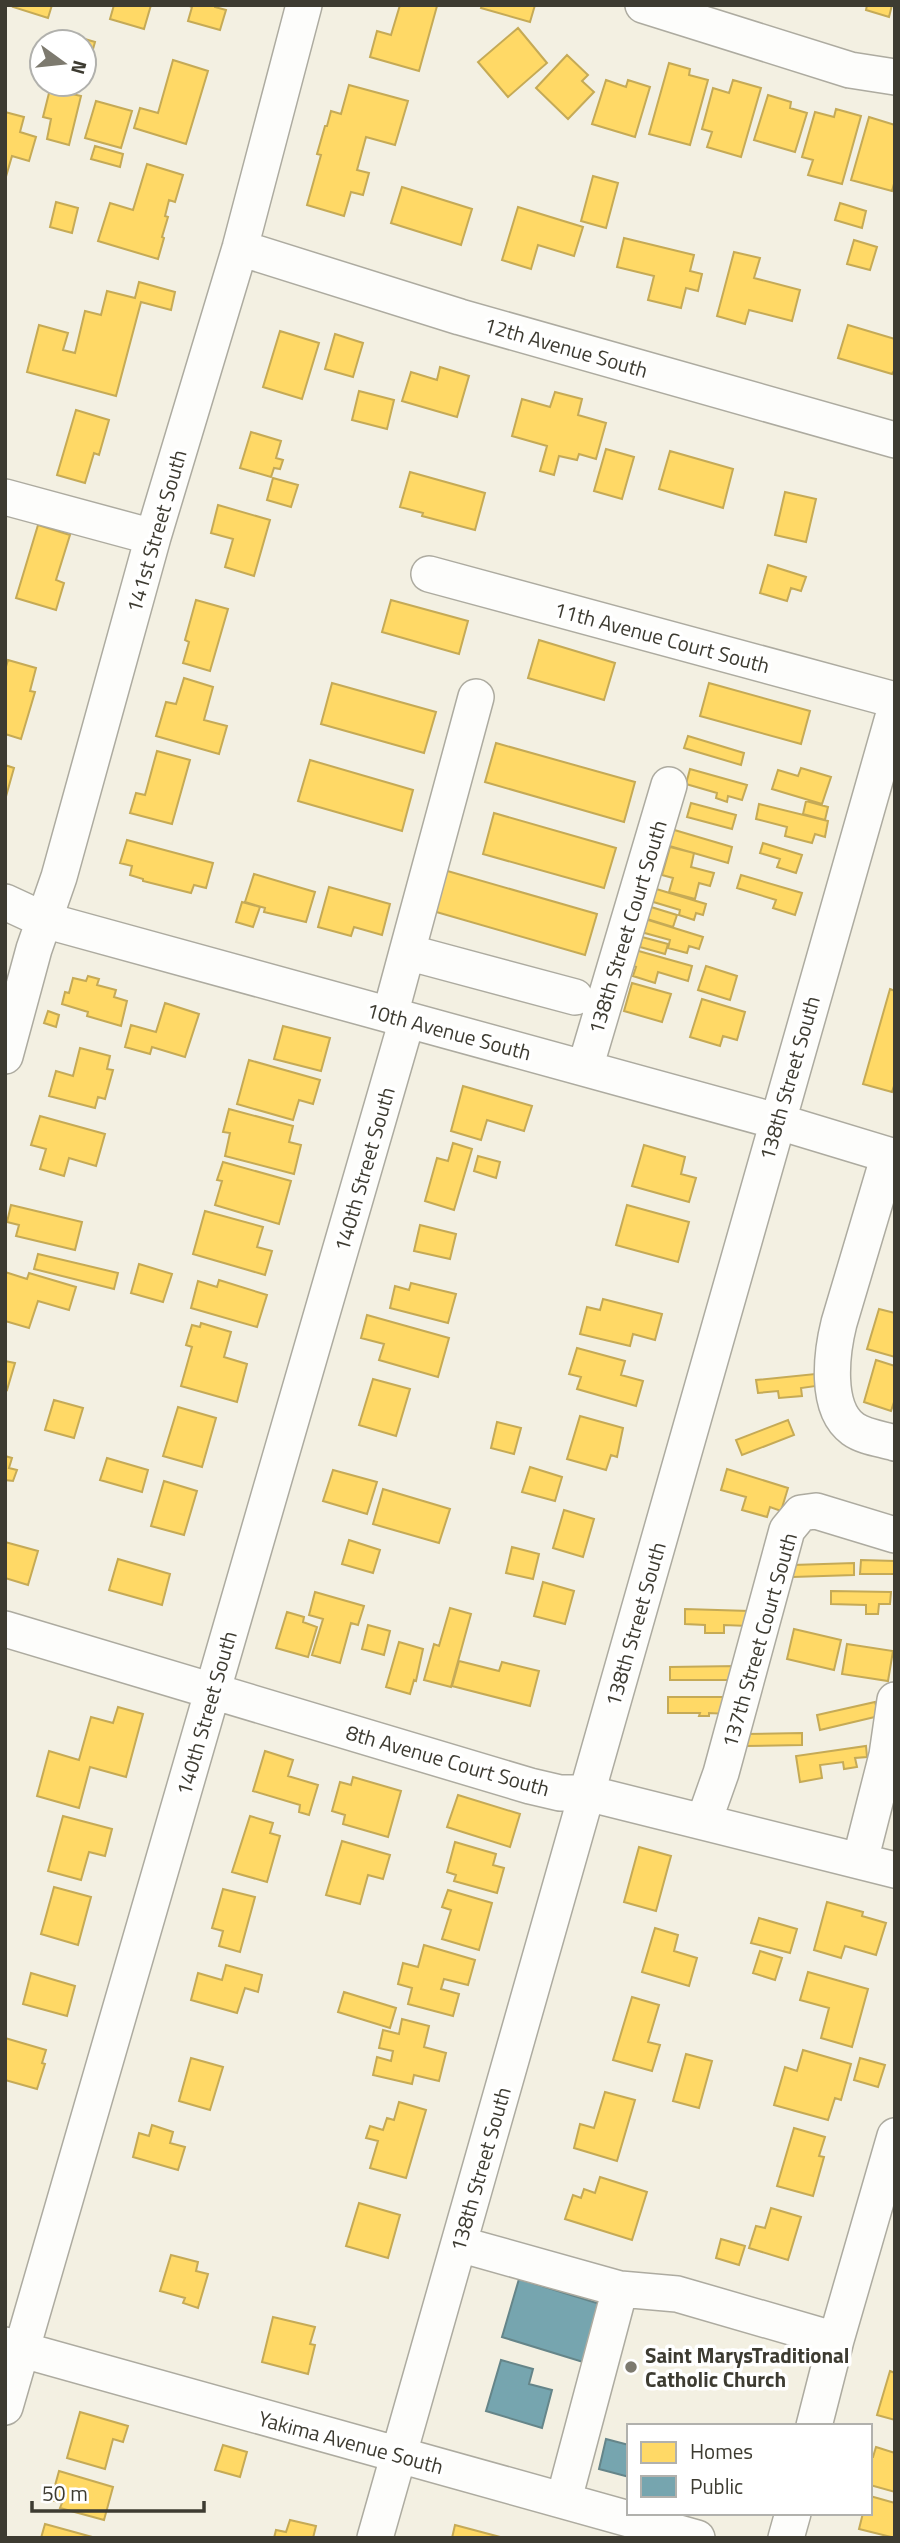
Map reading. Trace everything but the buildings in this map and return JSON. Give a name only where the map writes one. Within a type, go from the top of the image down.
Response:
[{"type":"street","name":"141st Street South","points":[[5,1056],[59,877],[153,537],[240,248],[304,5]]},
{"type":"street","points":[[643,5],[850,70],[895,77]]},
{"type":"street","name":"12th Avenue South","points":[[240,248],[460,317],[895,440]]},
{"type":"street","points":[[5,497],[153,537]]},
{"type":"street","name":"11th Avenue Court South","points":[[429,574],[895,700]]},
{"type":"street","name":"140th Street South","points":[[5,2407],[13,2347],[212,1690],[398,1017],[407,952],[476,697]]},
{"type":"street","name":"138th Street South","points":[[375,2538],[776,1121],[883,800],[895,710]]},
{"type":"street","name":"138th Street Court South","points":[[585,1068],[669,785]]},
{"type":"street","name":"10th Avenue South","points":[[5,902],[44,920],[776,1121],[892,1156]]},
{"type":"street","points":[[407,952],[575,997]]},
{"type":"street","points":[[892,1156],[839,1323],[832,1365],[836,1401],[846,1422],[858,1432],[895,1443]]},
{"type":"street","name":"137th Street Court South","points":[[704,1821],[721,1773],[787,1530],[801,1513],[816,1511],[895,1535]]},
{"type":"street","name":"8th Avenue Court South","points":[[5,1629],[530,1786],[560,1793],[587,1793],[895,1870]]},
{"type":"street","points":[[860,1861],[878,1795],[895,1700]]},
{"type":"street","points":[[815,2424],[895,2136]]},
{"type":"street","points":[[459,2244],[620,2289],[677,2294],[836,2340]]},
{"type":"street","points":[[564,2499],[620,2289]]},
{"type":"street","name":"Yakima Avenue South","points":[[13,2347],[698,2538]]},
{"type":"street","points":[[786,2538],[792,2515]]},
{"type":"place","name":"Saint MarysTraditional Catholic Church","points":[[631,2367]]}]
